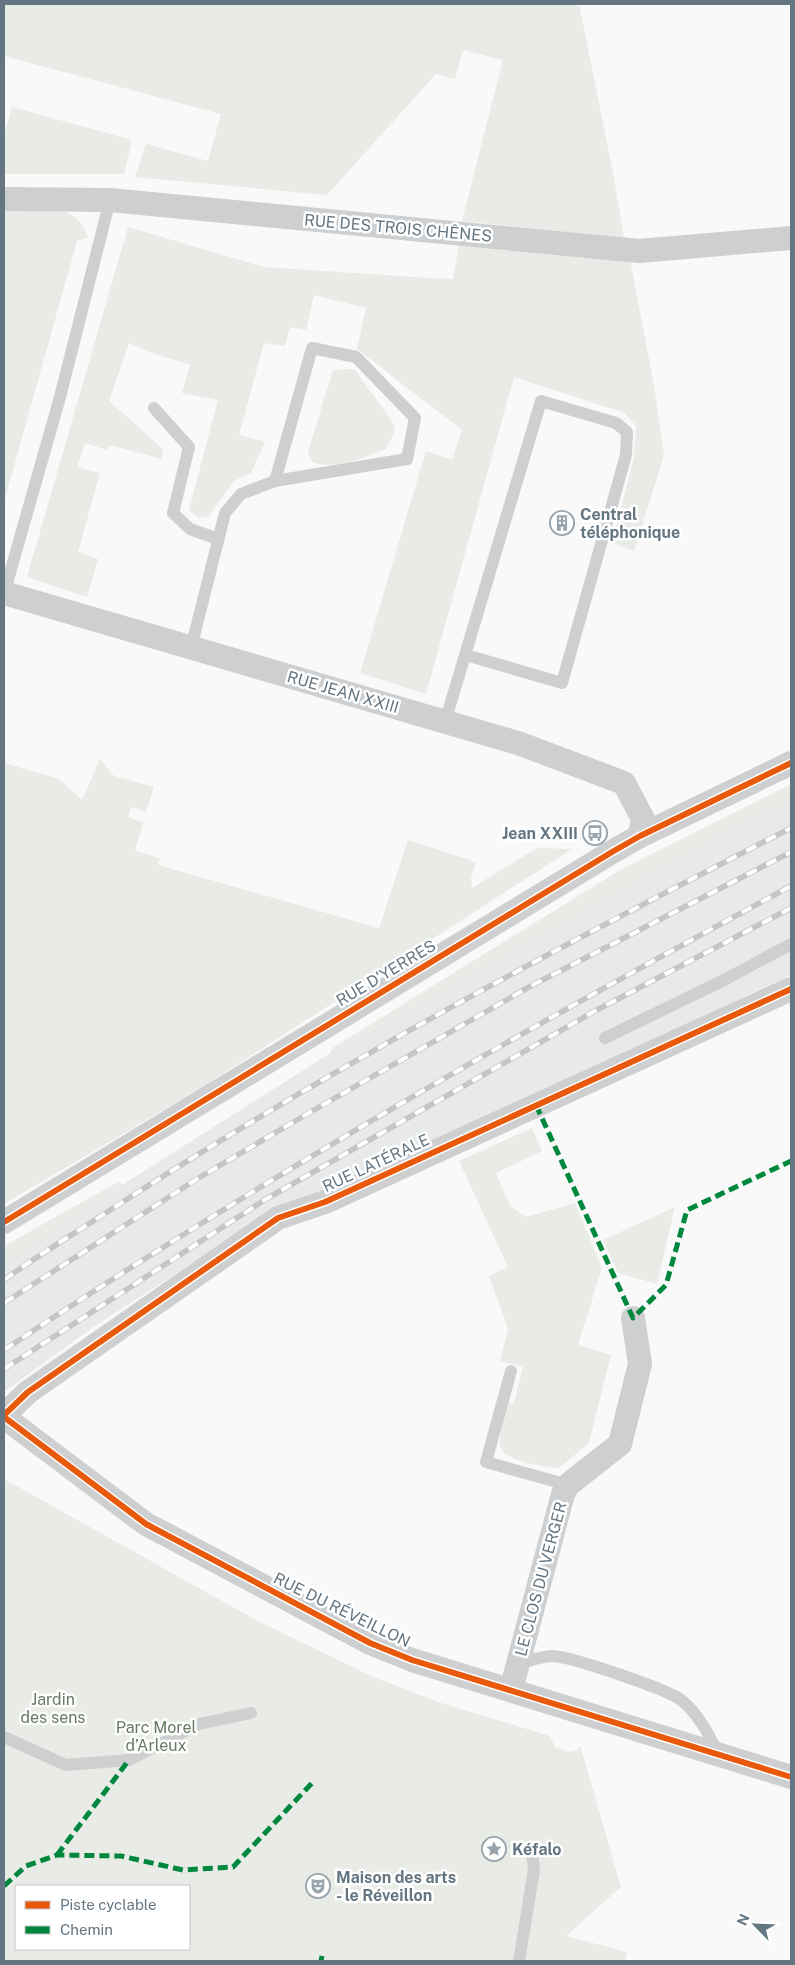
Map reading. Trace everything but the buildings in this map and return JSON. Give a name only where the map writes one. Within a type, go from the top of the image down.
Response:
[{"type":"street","name":"RUE DES TROIS CHÊNES","points":[[4,199],[110,200],[640,251],[791,238]]},
{"type":"street","name":"RUE JEAN XXIII","points":[[4,594],[518,743],[624,782],[643,819],[640,836]]},
{"type":"street","name":"RUE D'YERRES","points":[[4,1222],[640,836],[791,763]]},
{"type":"street","name":"RUE LATÉRALE","points":[[4,1416],[28,1392],[278,1218],[325,1202],[791,989]]},
{"type":"street","name":"LE CLOS DU VERGER","points":[[511,1690],[563,1494],[568,1485],[620,1444],[640,1364],[633,1318]]},
{"type":"street","name":"RUE DU RÉVEILLON","points":[[4,1416],[146,1524],[370,1642],[412,1660],[791,1777]]},
{"type":"lane","points":[[4,594],[60,397],[110,200]]},
{"type":"lane","points":[[191,648],[225,513],[240,494],[275,481],[407,459],[415,418],[356,357],[312,348],[275,481]]},
{"type":"lane","points":[[445,722],[541,401],[616,423],[627,432],[626,455],[562,683],[466,655]]},
{"type":"lane","points":[[154,408],[189,448],[173,513],[190,529],[218,539]]},
{"type":"lane","points":[[605,1038],[724,980],[791,944]]},
{"type":"lane","points":[[511,1371],[486,1462],[568,1485]]},
{"type":"lane","points":[[519,1663],[552,1656],[574,1660],[666,1692],[681,1700],[705,1728],[718,1753]]},
{"type":"lane","points":[[4,1736],[66,1765],[129,1760],[199,1724],[251,1713]]},
{"type":"lane","points":[[519,1961],[534,1870],[532,1854]]},
{"type":"shaded area","points":[[791,800],[791,975],[337,1188],[260,1219],[92,1328],[4,1392],[4,1264],[122,1185],[329,1054],[724,832]]},
{"type":"green space","points":[[4,4],[579,4],[614,178],[624,238],[462,221],[503,60],[463,50],[455,79],[436,74],[327,195],[135,177],[146,144],[208,161],[221,114],[4,56]]},
{"type":"green space","points":[[12,107],[132,140],[124,174],[4,174],[4,137]]},
{"type":"green space","points":[[53,206],[75,217],[82,225],[88,237],[77,241],[4,502],[4,208]]},
{"type":"green space","points":[[128,227],[264,267],[430,278],[453,279],[459,245],[629,254],[654,386],[664,455],[634,551],[612,543],[634,458],[636,426],[625,413],[514,377],[426,694],[360,673],[426,451],[452,460],[462,430],[357,349],[366,308],[314,295],[306,330],[290,327],[285,346],[264,343],[239,435],[265,442],[251,473],[234,481],[209,516],[199,518],[189,510],[218,400],[182,393],[190,365],[152,353],[129,343],[109,401],[163,449],[162,459],[109,445],[107,450],[85,443],[77,467],[100,473],[78,552],[98,559],[87,597],[27,577]]},
{"type":"green space","points":[[333,370],[355,370],[393,423],[395,431],[386,449],[369,456],[340,464],[330,465],[312,462],[308,452]]},
{"type":"green space","points":[[100,759],[114,776],[154,787],[146,812],[131,807],[128,817],[143,822],[135,851],[160,858],[158,865],[379,928],[408,840],[476,862],[471,877],[472,888],[537,848],[572,849],[201,1088],[4,1204],[4,763],[59,779],[82,800]]},
{"type":"green space","points":[[791,784],[791,800],[724,832],[329,1054],[334,1047],[620,870]]},
{"type":"green space","points":[[532,1128],[542,1151],[496,1173],[510,1206],[526,1217],[575,1203],[602,1268],[578,1345],[611,1355],[589,1443],[559,1468],[546,1467],[519,1460],[511,1457],[501,1449],[501,1433],[507,1402],[514,1403],[523,1367],[500,1361],[508,1329],[489,1276],[508,1267],[459,1161]]},
{"type":"green space","points":[[120,1181],[122,1185],[4,1264],[4,1246]]},
{"type":"green space","points":[[675,1207],[657,1284],[618,1273],[603,1240]]},
{"type":"green space","name":"Parc Morel d’Arleux","points":[[4,1479],[256,1620],[369,1675],[438,1702],[550,1736],[555,1747],[569,1752],[578,1750],[580,1745],[621,1887],[566,1936],[627,1952],[625,1961],[4,1961]]},
{"type":"railway","points":[[4,1280],[46,1251],[282,1103],[535,962],[791,828]]},
{"type":"railway","points":[[4,1303],[197,1179],[307,1114],[529,987],[791,852]]},
{"type":"railway","points":[[4,1350],[196,1226],[392,1109],[591,995],[791,886]]},
{"type":"railway","points":[[4,1369],[266,1199],[595,1011],[791,908]]},
{"type":"marked path","points":[[536,1105],[633,1318],[666,1285],[687,1210],[791,1161]]},
{"type":"marked path","points":[[57,1855],[129,1760]]},
{"type":"marked path","points":[[4,1886],[26,1866],[57,1855],[121,1856],[183,1870],[233,1867],[313,1782]]},
{"type":"marked path","points":[[321,1961],[322,1956]]},
{"type":"cycle path","points":[[4,1222],[612,852],[640,836],[791,763]]},
{"type":"cycle path","points":[[4,1415],[28,1392],[278,1218],[325,1202],[791,989]]},
{"type":"cycle path","points":[[4,1417],[146,1524],[370,1643],[412,1660],[791,1777]]},
{"type":"place","name":"Central téléphonique","points":[[562,523]]},
{"type":"place","name":"Jean XXIII","points":[[595,833]]},
{"type":"place","name":"Kéfalo","points":[[494,1849]]},
{"type":"place","name":"Maison des arts - le Réveillon","points":[[318,1886]]},
{"type":"park label","name":"Jardin des sens","points":[[53,1708]]}]
